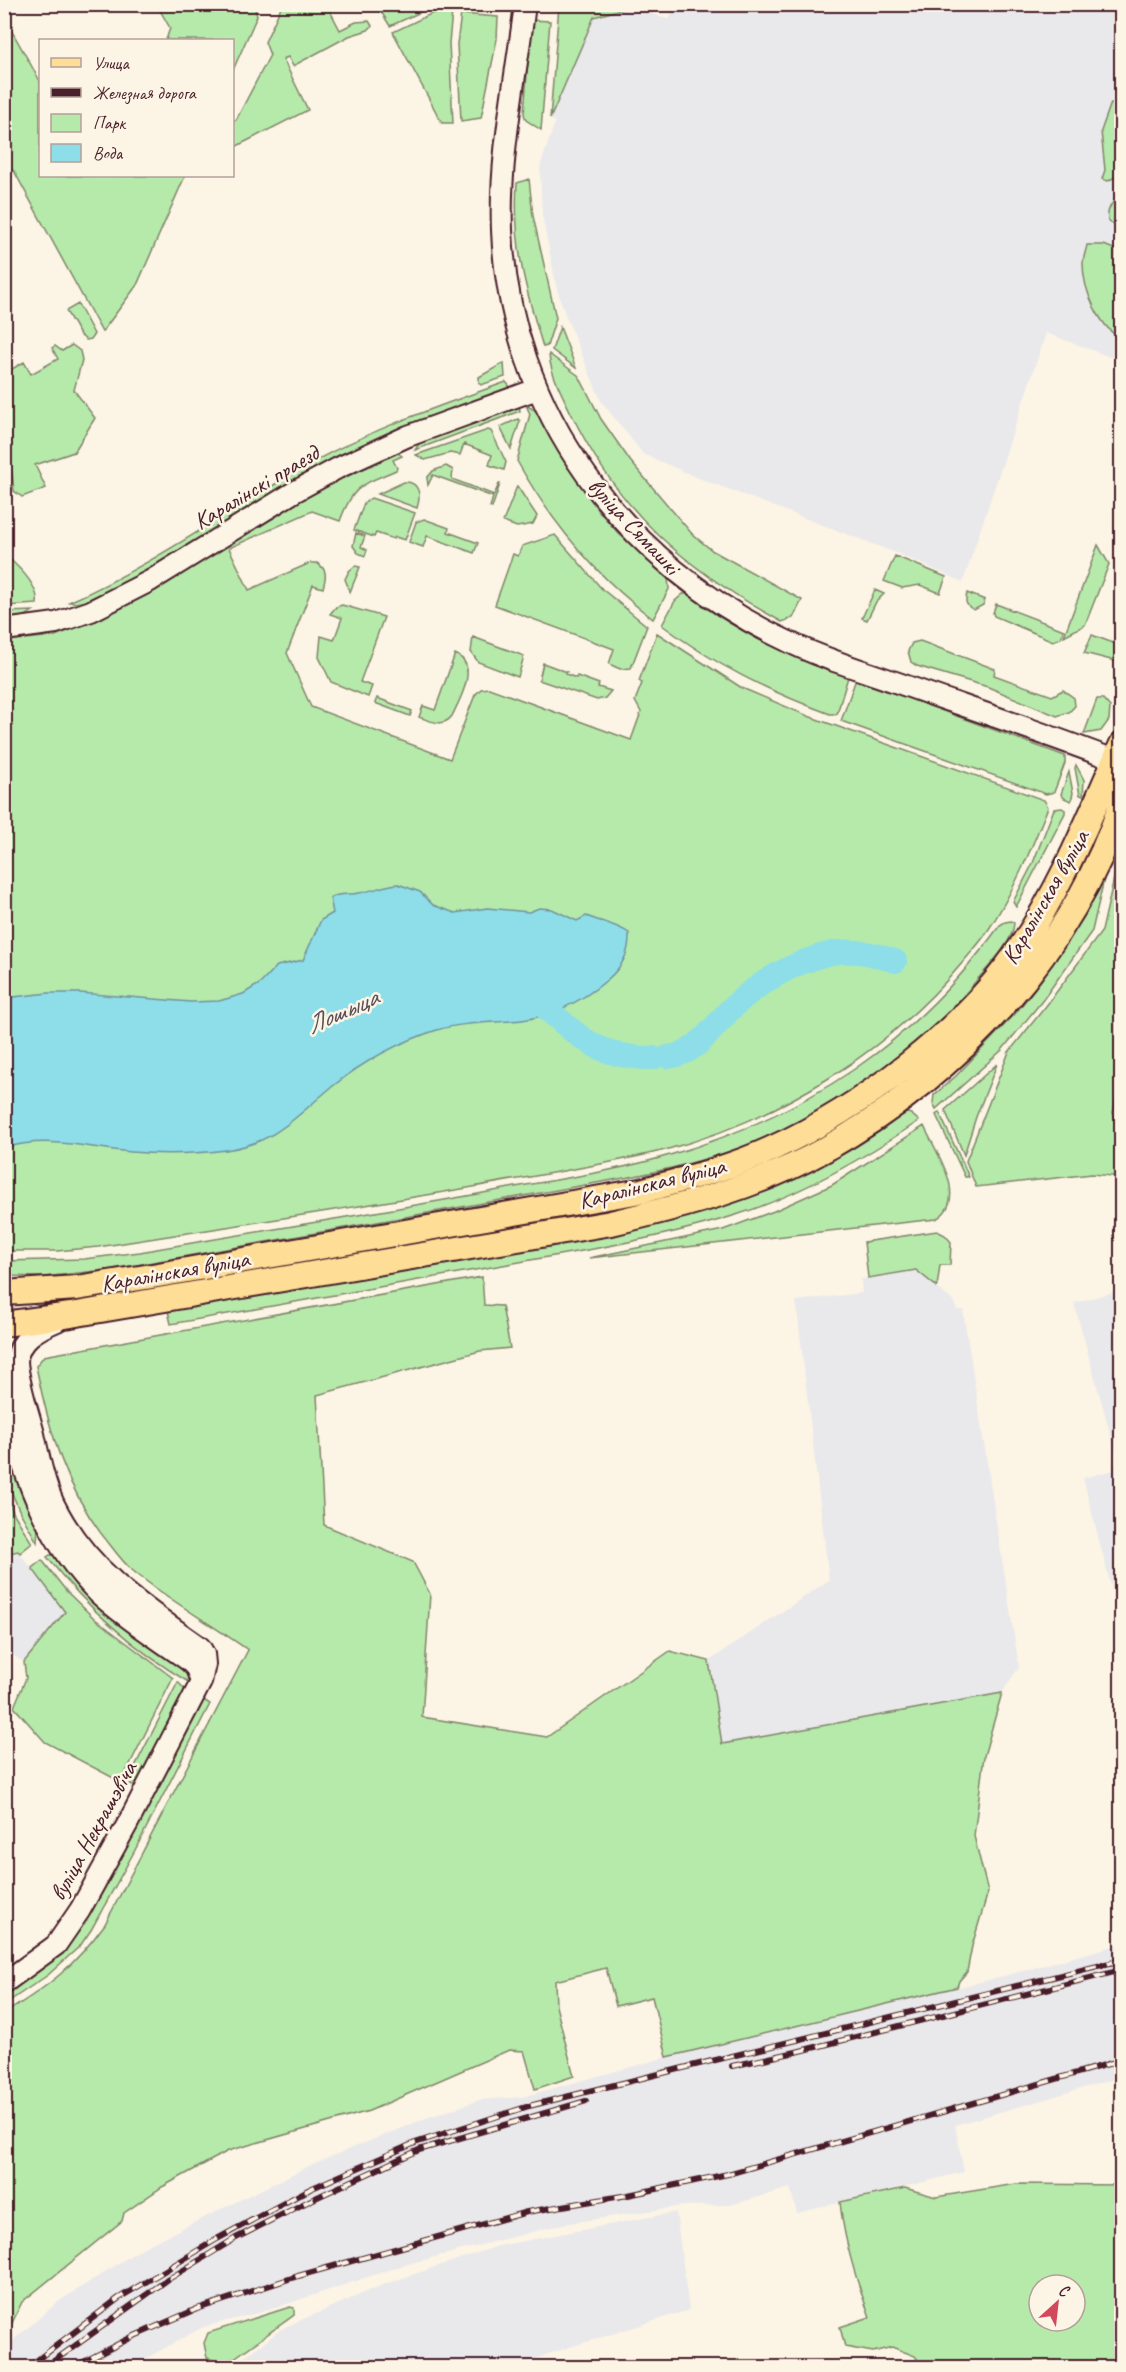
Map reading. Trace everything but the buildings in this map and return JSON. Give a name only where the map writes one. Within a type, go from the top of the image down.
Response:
[{"type":"main road","name":"Каралінская вуліца","points":[[4,1293],[77,1288],[641,1191],[709,1173],[771,1149],[839,1114],[923,1052],[970,1008],[1004,969],[1033,927],[1080,841],[1119,756]]},
{"type":"main road","name":"Каралінская вуліца","points":[[4,1324],[71,1315],[611,1223],[680,1208],[774,1174],[823,1150],[875,1119],[951,1058],[992,1018],[1024,982],[1054,939],[1092,872],[1122,802]]},
{"type":"main road","points":[[446,1224],[455,1235],[450,1250]]},
{"type":"street","name":"вуліца Сямашкі","points":[[525,4],[509,119],[501,206],[509,300],[524,356],[537,389],[570,449],[609,504],[664,561],[719,604],[755,626],[812,652],[1119,756]]},
{"type":"street","name":"Каралінскі праезд","points":[[4,630],[50,624],[91,611],[150,581],[294,492],[349,462],[408,436],[537,389]]},
{"type":"street","name":"вуліца Некрашэвіча","points":[[4,1983],[56,1945],[67,1929],[128,1823],[201,1682],[205,1664],[204,1654],[200,1647],[150,1612],[97,1566],[74,1539],[53,1503],[17,1370],[17,1358],[23,1344],[34,1332],[71,1315]]},
{"type":"street","points":[[4,1394],[22,1466],[56,1542],[101,1595],[189,1661],[196,1668],[201,1682]]},
{"type":"shaded area","points":[[674,4],[1121,5],[1121,361],[1046,333],[963,582],[899,554],[696,477],[643,454],[601,401],[557,289],[542,215],[540,167],[555,122],[550,119],[594,17],[632,6],[669,20]]},
{"type":"shaded area","points":[[916,1270],[954,1302],[957,1310],[963,1310],[1019,1667],[1002,1693],[722,1744],[709,1661],[829,1580],[796,1301],[862,1293],[861,1279]]},
{"type":"shaded area","points":[[1122,1290],[1121,1625],[1083,1478],[1114,1470],[1113,1465],[1118,1464],[1118,1461],[1074,1303]]},
{"type":"shaded area","points":[[18,1551],[65,1612],[24,1662],[5,1651],[4,1554]]},
{"type":"shaded area","points":[[1121,1944],[1121,2077],[955,2125],[964,2172],[797,2213],[790,2188],[730,2205],[682,2206],[563,2224],[404,2265],[269,2310],[203,2327],[130,2367],[5,2368],[5,2347],[58,2302],[144,2247],[315,2163],[429,2117],[480,2100],[522,2097],[667,2057],[993,1979]]},
{"type":"shaded area","points":[[676,2212],[689,2310],[548,2354],[518,2367],[230,2367],[285,2327],[385,2284],[498,2246]]},
{"type":"green space","points":[[157,5],[254,5],[257,16],[234,68],[234,39],[166,39],[170,28]]},
{"type":"green space","points":[[282,5],[327,5],[340,30],[356,22],[369,21],[372,26],[293,66],[288,57],[283,59],[308,110],[234,147],[234,120],[270,55],[265,42]]},
{"type":"green space","points":[[377,5],[436,5],[390,26]]},
{"type":"green space","points":[[559,5],[655,5],[651,12],[632,6],[594,17],[550,119]]},
{"type":"green space","points":[[437,11],[452,12],[449,43],[453,123],[442,123],[393,32]]},
{"type":"green space","points":[[461,14],[498,17],[497,39],[481,118],[461,121],[457,44]]},
{"type":"green space","points":[[5,19],[39,79],[39,177],[185,177],[137,285],[102,332],[14,171],[8,167],[5,168]]},
{"type":"green space","points":[[531,20],[550,21],[541,130],[526,120],[524,114]]},
{"type":"green space","points":[[1111,103],[1121,107],[1122,173],[1108,181],[1102,179],[1105,170],[1101,131]]},
{"type":"green space","points":[[529,179],[533,216],[556,318],[547,346],[543,347],[526,286],[517,226],[517,183]]},
{"type":"green space","points":[[1121,194],[1121,229],[1108,221],[1108,213],[1110,206]]},
{"type":"green space","points":[[1087,245],[1104,245],[1121,252],[1121,339],[1099,316],[1089,296],[1083,264]]},
{"type":"green space","points":[[78,304],[94,334],[91,339],[86,340],[80,335],[66,311]]},
{"type":"green space","points":[[560,327],[576,368],[552,350]]},
{"type":"green space","points":[[72,345],[80,351],[82,360],[74,390],[95,418],[74,452],[35,465],[46,488],[22,497],[14,491],[12,473],[5,457],[5,373],[24,362],[31,374],[58,359],[52,348],[55,346],[62,351]]},
{"type":"green space","points":[[549,354],[579,376],[601,419],[631,462],[693,535],[713,551],[802,600],[793,618],[782,622],[715,581],[659,536],[634,510],[590,449],[557,384]]},
{"type":"green space","points":[[504,363],[505,377],[481,385],[479,383],[479,377]]},
{"type":"green space","points":[[506,382],[511,388],[414,424],[333,460],[134,578],[85,601],[69,602],[132,571],[336,450],[408,418]]},
{"type":"green space","points":[[519,405],[520,411],[415,450],[420,442]]},
{"type":"green space","points":[[526,405],[538,412],[562,456],[598,510],[618,533],[668,577],[669,589],[653,619],[632,603],[594,567],[560,527],[530,484],[517,461],[530,414]]},
{"type":"green space","points":[[518,419],[520,421],[511,449],[500,427]]},
{"type":"green space","points":[[488,430],[491,431],[506,462],[504,470],[489,465],[492,455],[464,444],[460,455],[450,453],[425,460],[416,455]]},
{"type":"green space","points":[[398,453],[402,456],[393,460],[396,470],[367,483],[354,493],[340,521],[312,511],[229,548],[249,590],[310,563],[317,563],[325,571],[323,588],[313,585],[287,653],[311,707],[450,759],[475,695],[481,689],[489,688],[631,740],[641,712],[635,701],[642,683],[639,681],[657,633],[742,688],[808,716],[1044,800],[1048,807],[1013,887],[978,944],[933,995],[900,1025],[828,1079],[789,1101],[707,1137],[617,1161],[379,1203],[98,1247],[57,1251],[5,1251],[5,641],[55,636],[96,620],[164,584],[307,495],[343,476]]},
{"type":"green space","points":[[446,466],[453,470],[452,479],[494,495],[500,484],[492,508],[490,507],[493,497],[433,475],[428,485],[427,478],[433,471]]},
{"type":"green space","points":[[404,482],[413,484],[418,490],[417,508],[378,494]]},
{"type":"green space","points":[[517,486],[537,516],[533,524],[517,527],[503,522]]},
{"type":"green space","points":[[371,498],[415,513],[405,540],[376,533],[374,537],[354,530],[364,503]]},
{"type":"green space","points":[[424,519],[449,528],[448,532],[478,543],[474,553],[427,536],[423,547],[409,542],[416,522]]},
{"type":"green space","points":[[356,533],[365,536],[361,547],[367,550],[365,556],[358,553],[353,546]]},
{"type":"green space","points":[[555,535],[602,589],[647,626],[631,668],[620,669],[609,664],[614,649],[495,605],[513,554],[518,556],[522,546]]},
{"type":"green space","points":[[1098,545],[1109,564],[1085,625],[1064,636]]},
{"type":"green space","points":[[5,555],[32,583],[37,604],[5,606]]},
{"type":"green space","points":[[895,556],[946,577],[940,593],[920,585],[902,588],[884,581]]},
{"type":"green space","points":[[355,566],[360,567],[350,592],[345,579]]},
{"type":"green space","points":[[875,590],[884,594],[876,602],[867,620],[862,618]]},
{"type":"green space","points":[[967,593],[985,600],[983,605],[974,610],[967,605]]},
{"type":"green space","points":[[683,594],[689,594],[781,650],[848,677],[837,714],[830,714],[807,705],[743,676],[702,653],[662,625],[675,601]]},
{"type":"green space","points":[[996,604],[1064,630],[1061,638],[1053,641],[994,616]]},
{"type":"green space","points":[[342,605],[384,617],[360,682],[372,686],[368,697],[331,682],[319,657],[321,636],[334,640],[342,618],[330,614],[336,607]]},
{"type":"green space","points":[[33,611],[24,617],[5,620],[5,612]]},
{"type":"green space","points":[[1092,635],[1121,646],[1119,662],[1084,653]]},
{"type":"green space","points":[[473,637],[524,656],[518,677],[478,662],[471,652]]},
{"type":"green space","points":[[920,641],[995,669],[994,675],[1052,696],[1063,690],[1074,698],[1075,706],[1069,712],[1057,716],[988,687],[917,666],[911,662],[908,651],[912,643]]},
{"type":"green space","points":[[455,654],[462,659],[467,674],[463,692],[452,716],[441,723],[419,717],[423,706],[435,710]]},
{"type":"green space","points":[[543,663],[576,678],[577,676],[599,684],[598,687],[611,691],[605,698],[597,700],[539,680]]},
{"type":"green space","points":[[856,679],[1065,756],[1065,763],[1054,792],[1046,794],[841,721]]},
{"type":"green space","points":[[377,698],[412,711],[410,716],[375,703]]},
{"type":"green space","points":[[1097,699],[1103,699],[1110,707],[1109,720],[1101,731],[1084,734]]},
{"type":"green space","points":[[1076,765],[1084,780],[1083,796],[1080,795]]},
{"type":"green space","points":[[1069,772],[1073,793],[1071,801],[1061,794]]},
{"type":"green space","points":[[1062,808],[1065,813],[1016,907],[1013,902],[1033,863],[1054,809]]},
{"type":"green space","points":[[1121,836],[1105,875],[1092,931],[1042,1001],[1002,1050],[936,1109],[933,1103],[934,1095],[956,1076],[1015,1014],[1042,979],[1076,928]]},
{"type":"green space","points":[[1121,859],[1122,1074],[1113,1113],[1121,1127],[1121,1177],[1092,1174],[976,1187],[966,1161],[1009,1052],[1102,931],[1116,869]]},
{"type":"green space","points":[[1011,921],[1014,923],[1013,931],[994,961],[956,1003],[908,1049],[853,1091],[824,1109],[795,1125],[734,1150],[685,1165],[635,1176],[114,1269],[43,1277],[5,1276],[5,1261],[84,1259],[140,1252],[355,1216],[624,1167],[670,1155],[720,1138],[768,1118],[813,1095],[855,1068],[895,1038],[932,1005],[967,967],[1000,925]]},
{"type":"green space","points":[[997,1064],[976,1117],[964,1155],[945,1110]]},
{"type":"green space","points":[[939,1112],[969,1177],[965,1177],[936,1115]]},
{"type":"green space","points":[[907,1113],[919,1121],[854,1162],[784,1197],[718,1220],[593,1249],[171,1324],[168,1311],[695,1214],[807,1169],[844,1151]]},
{"type":"green space","points":[[924,1126],[942,1162],[950,1188],[950,1200],[946,1210],[936,1219],[589,1258],[723,1230],[774,1211],[832,1185]]},
{"type":"green space","points":[[937,1231],[951,1242],[950,1265],[940,1265],[937,1287],[916,1270],[868,1278],[864,1242]]},
{"type":"green space","points":[[482,1277],[484,1305],[502,1306],[510,1348],[480,1351],[317,1395],[324,1525],[413,1562],[430,1594],[422,1717],[547,1737],[670,1651],[709,1661],[722,1744],[1002,1693],[984,1756],[974,1836],[988,1892],[967,1972],[957,1987],[667,2057],[652,1997],[616,2006],[606,1968],[555,1981],[556,2006],[574,2076],[535,2089],[524,2051],[509,2050],[369,2111],[228,2151],[162,2187],[124,2213],[122,2221],[22,2302],[5,2338],[5,2013],[35,1994],[60,1974],[94,1939],[105,1924],[248,1650],[132,1570],[96,1526],[71,1483],[62,1461],[47,1414],[36,1366],[44,1356]]},
{"type":"green space","points":[[4,1440],[13,1470],[38,1526],[37,1542],[20,1512],[5,1477]]},
{"type":"green space","points":[[4,1491],[14,1514],[32,1543],[20,1553],[18,1551],[5,1554]]},
{"type":"green space","points":[[55,1555],[183,1666],[191,1679],[190,1683],[150,1657],[95,1611],[62,1576],[47,1557]]},
{"type":"green space","points":[[42,1560],[67,1592],[95,1619],[173,1678],[121,1782],[45,1742],[14,1707],[26,1678],[24,1662],[65,1612],[32,1568]]},
{"type":"green space","points":[[178,1682],[186,1691],[138,1783],[126,1784]]},
{"type":"green space","points":[[199,1697],[210,1704],[91,1930],[80,1946],[48,1975],[5,2004],[4,1992],[35,1972]]},
{"type":"green space","points":[[1016,2184],[1121,2185],[1121,2367],[923,2367],[915,2356],[892,2347],[873,2352],[845,2347],[840,2327],[870,2317],[851,2260],[840,2202],[905,2188],[936,2197]]},
{"type":"green space","points":[[290,2307],[294,2308],[294,2315],[226,2364],[207,2358],[204,2343],[208,2333]]},
{"type":"water","points":[[398,884],[420,892],[433,905],[455,913],[487,908],[529,912],[539,908],[552,909],[577,921],[586,916],[614,925],[629,933],[626,953],[621,965],[607,980],[588,994],[557,1011],[522,1020],[447,1027],[395,1047],[345,1077],[285,1126],[259,1141],[226,1150],[167,1154],[52,1142],[20,1144],[5,1148],[5,998],[48,993],[80,993],[191,1002],[219,1001],[243,994],[261,983],[277,966],[303,960],[321,920],[333,913],[330,898]]},
{"type":"waterway","name":"Лошыца","points":[[668,1057],[678,1055],[695,1046],[739,1001],[776,975],[804,962],[832,953],[848,952],[872,954],[895,961]]},
{"type":"waterway","name":"Лошыца","points":[[527,993],[570,1029],[597,1047],[631,1057],[653,1058]]},
{"type":"railway","points":[[27,2368],[119,2298],[217,2239],[310,2189],[415,2143],[529,2106],[1122,1960]]},
{"type":"railway","points":[[732,2066],[1122,1970]]},
{"type":"railway","points":[[72,2368],[132,2337],[197,2309],[298,2276],[527,2212],[628,2195],[728,2174],[1122,2060]]},
{"type":"railway","points":[[44,2368],[167,2280],[236,2238],[311,2200],[419,2150],[586,2101]]}]
